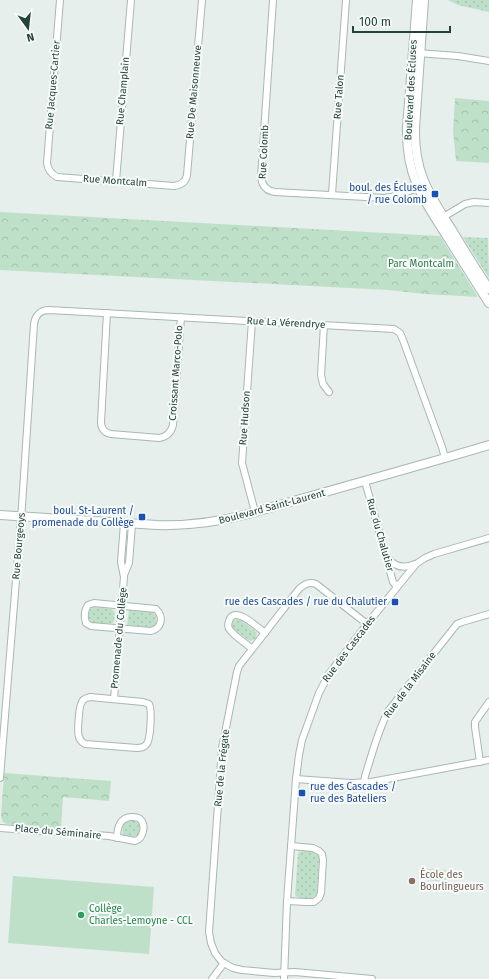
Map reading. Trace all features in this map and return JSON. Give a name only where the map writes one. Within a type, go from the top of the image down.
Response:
[{"type":"street","name":"Rue Jacques-Cartier","points":[[49,170],[47,163],[60,0]]},
{"type":"street","name":"Rue Champlain","points":[[116,181],[131,0]]},
{"type":"street","name":"Rue De Maisonneuve","points":[[183,183],[187,178],[202,0]]},
{"type":"street","name":"Rue Colomb","points":[[273,0],[261,177],[266,189],[273,192],[388,197],[421,186]]},
{"type":"street","name":"Rue Talon","points":[[332,194],[346,0]]},
{"type":"street","name":"Boulevard des Écluses","points":[[417,0],[415,141],[421,186],[430,194],[440,219],[489,303]]},
{"type":"street","name":"Boulevard des Écluses","points":[[417,53],[424,0]]},
{"type":"street","points":[[417,53],[458,56],[489,61]]},
{"type":"street","name":"Rue Montcalm","points":[[49,170],[57,177],[174,186],[183,183]]},
{"type":"street","points":[[440,219],[465,204],[474,202],[489,203]]},
{"type":"street","name":"Boulevard des Écluses","points":[[440,219],[489,289]]},
{"type":"street","name":"Rue La Vérendrye","points":[[38,314],[45,310],[394,329],[400,333],[403,340],[445,458]]},
{"type":"street","name":"Croissant Marco-Polo","points":[[107,313],[100,422],[102,428],[105,432],[111,434],[158,438],[168,435],[173,426],[180,317]]},
{"type":"street","name":"Rue Bourgeoys","points":[[0,778],[21,516],[34,324],[35,318],[38,314]]},
{"type":"street","name":"Rue Hudson","points":[[252,321],[242,463],[255,512]]},
{"type":"street","points":[[324,325],[321,375],[323,384],[329,392]]},
{"type":"street","name":"Boulevard Saint-Laurent","points":[[0,514],[171,526],[224,520],[489,445]]},
{"type":"street","name":"Rue du Chalutier","points":[[365,481],[393,582],[397,587]]},
{"type":"street","name":"Promenade du Collège","points":[[114,699],[124,577],[129,563],[128,524]]},
{"type":"street","name":"Rue des Cascades","points":[[284,976],[291,846],[298,761],[301,745],[321,688],[332,669],[416,564],[434,554],[489,538]]},
{"type":"street","points":[[386,554],[391,562],[397,566],[406,567],[416,564]]},
{"type":"street","name":"Rue de la Frégate","points":[[224,963],[215,953],[209,932],[222,748],[240,664],[304,584],[313,583],[318,586],[367,624]]},
{"type":"street","points":[[91,604],[121,605],[156,609],[160,613],[158,628],[151,631],[119,629],[91,626],[86,623],[86,608],[91,604]]},
{"type":"street","name":"Rue de la Misaine","points":[[364,783],[384,718],[389,710],[457,624],[489,614]]},
{"type":"street","points":[[252,648],[230,630],[228,624],[230,619],[234,616],[241,615],[265,633]]},
{"type":"street","name":"Promenade du Collège","points":[[90,697],[114,699],[149,704],[151,712],[149,739],[145,746],[138,748],[85,744],[79,739],[80,706],[82,700],[90,697]]},
{"type":"street","points":[[480,762],[475,722],[489,702]]},
{"type":"street","points":[[296,779],[364,783],[489,760]]},
{"type":"street","name":"Place du Séminaire","points":[[0,828],[117,838],[133,841],[139,840],[143,832],[142,821],[139,818],[134,817],[124,819],[119,825],[117,838]]},
{"type":"street","points":[[288,901],[314,902],[319,898],[321,892],[323,860],[322,854],[317,849],[291,846]]},
{"type":"street","points":[[212,979],[224,963],[238,969],[274,973],[284,976],[294,972],[372,979]]},
{"type":"green space","points":[[448,0],[489,0],[489,12],[458,5]]},
{"type":"green space","points":[[455,98],[489,101],[489,163],[456,161],[453,131]]},
{"type":"green space","name":"Parc Montcalm","points":[[0,212],[440,236],[478,297],[388,290],[0,270]]},
{"type":"green space","points":[[463,237],[488,238],[489,278]]},
{"type":"green space","points":[[94,607],[112,609],[115,613],[114,622],[102,624],[95,623],[89,619],[88,615]]},
{"type":"green space","points":[[129,610],[153,612],[156,616],[156,624],[152,627],[127,625]]},
{"type":"green space","points":[[236,619],[241,620],[256,632],[257,634],[255,639],[250,641],[232,627],[232,622]]},
{"type":"green space","points":[[4,773],[111,781],[109,801],[63,797],[61,829],[7,824],[3,822],[1,816]]},
{"type":"green space","points":[[133,820],[139,823],[139,832],[137,836],[123,835],[122,829],[124,824]]},
{"type":"green space","points":[[299,852],[315,852],[319,857],[317,894],[309,899],[300,898],[295,895],[298,854]]},
{"type":"green space","points":[[426,870],[446,870],[447,879],[445,881],[426,880],[424,875]]},
{"type":"green space","name":"Collège Charles-Lemoyne - CCL","points":[[13,876],[154,887],[149,954],[8,943]]},
{"type":"place","name":"boul. des Écluses / rue Colomb","points":[[435,194]]},
{"type":"place","name":"boul. St-Laurent / promenade du Collège","points":[[142,517]]},
{"type":"place","name":"rue des Cascades / rue du Chalutier","points":[[395,602]]},
{"type":"place","name":"rue des Cascades / rue des Bateliers","points":[[302,793]]},
{"type":"place","name":"École des Bourlingueurs","points":[[412,881]]},
{"type":"place","name":"Collège Charles-Lemoyne - CCL","points":[[81,915]]}]
